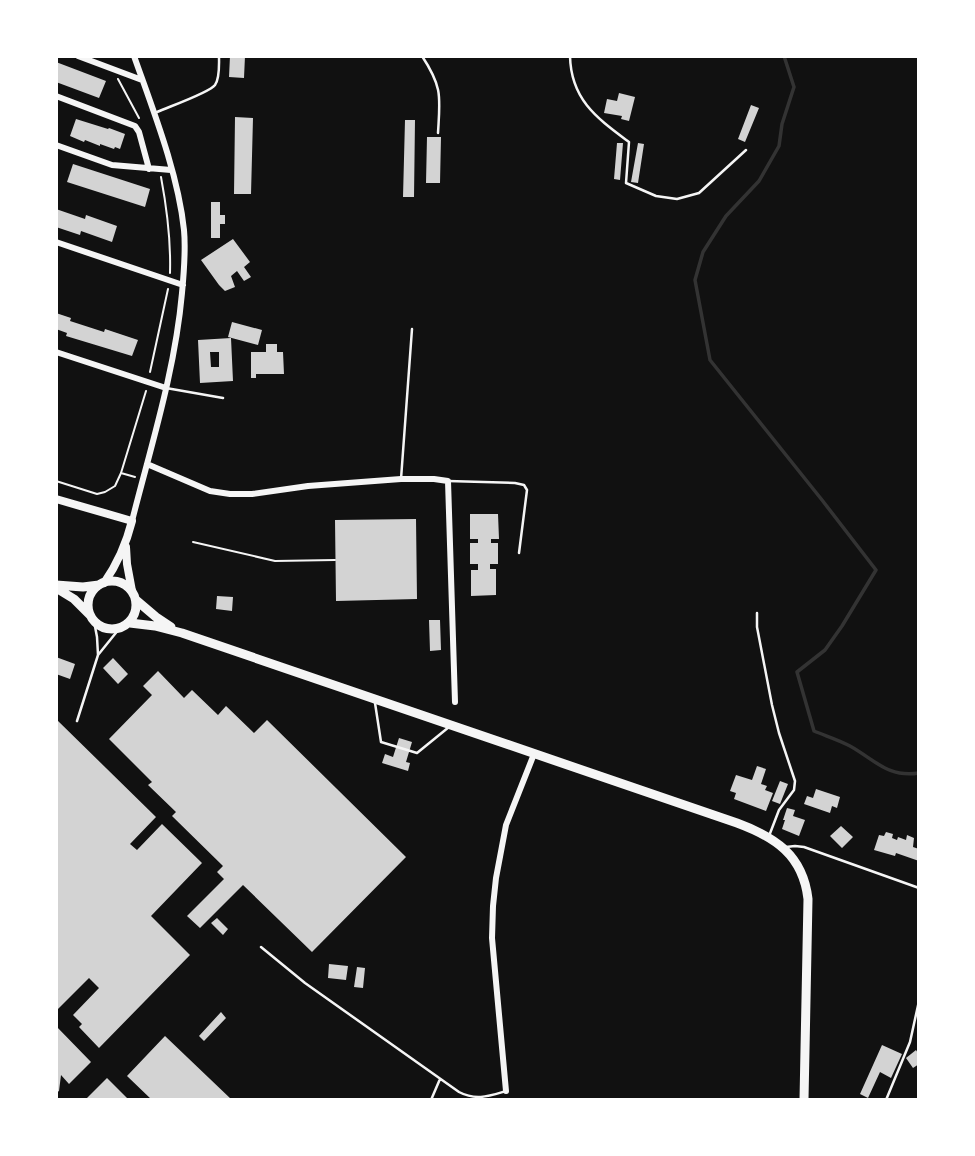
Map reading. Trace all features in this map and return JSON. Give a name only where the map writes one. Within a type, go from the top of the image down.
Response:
[{"type":"main road","points":[[56,587],[83,587],[119,582],[126,585],[161,621],[182,633]]},
{"type":"main road","points":[[92,618],[88,608],[91,594],[102,584]]},
{"type":"main road","points":[[56,587],[74,599],[105,629],[119,629],[130,622],[137,608],[134,595]]},
{"type":"main road","points":[[130,622],[182,633],[737,823],[769,838],[795,861],[808,899],[804,1100]]},
{"type":"street","points":[[78,56],[142,80]]},
{"type":"street","points":[[102,584],[117,564],[126,544],[143,480],[178,332],[185,265],[182,215],[171,170],[134,56]]},
{"type":"street","points":[[56,96],[135,126],[149,169]]},
{"type":"street","points":[[56,145],[112,165],[171,170]]},
{"type":"street","points":[[56,243],[183,285]]},
{"type":"street","points":[[56,352],[166,388]]},
{"type":"street","points":[[147,464],[211,491],[230,494],[401,480],[448,481],[455,702]]},
{"type":"street","points":[[56,499],[132,522]]},
{"type":"street","points":[[126,544],[127,564],[134,595]]},
{"type":"street","points":[[506,1091],[492,938],[493,906],[506,825],[534,754]]},
{"type":"lane","points":[[153,113],[215,86],[219,56]]},
{"type":"lane","points":[[422,56],[438,85],[438,133]]},
{"type":"lane","points":[[570,56],[577,93],[594,116],[629,142],[626,183],[656,196],[677,199],[699,193],[746,150]]},
{"type":"lane","points":[[401,480],[412,329]]},
{"type":"lane","points":[[166,388],[223,398]]},
{"type":"lane","points":[[448,481],[515,482],[524,485],[527,490],[519,552]]},
{"type":"lane","points":[[757,613],[757,627],[772,705],[795,781],[794,790],[779,810],[769,838]]},
{"type":"lane","points":[[77,721],[98,655],[92,618]]},
{"type":"lane","points":[[98,655],[119,629]]},
{"type":"lane","points":[[374,699],[381,742],[417,753],[450,726]]},
{"type":"lane","points":[[783,848],[804,847],[919,888]]},
{"type":"lane","points":[[261,947],[305,983],[463,1095],[482,1098],[506,1091]]},
{"type":"lane","points":[[887,1100],[910,1042],[919,1001]]},
{"type":"lane","points":[[431,1100],[440,1079]]},
{"type":"path","points":[[113,69],[142,124]]},
{"type":"path","points":[[160,176],[168,223],[170,274]]},
{"type":"path","points":[[168,223],[176,222]]},
{"type":"path","points":[[56,481],[97,494],[114,486],[121,472],[148,383],[168,288]]},
{"type":"path","points":[[121,472],[143,480]]},
{"type":"path","points":[[192,542],[275,561],[335,560]]},
{"type":"building","points":[[230,56],[245,56],[244,78],[229,77]]},
{"type":"building","points":[[56,62],[106,81],[99,98],[56,82]]},
{"type":"building","points":[[619,93],[635,97],[629,121],[621,119],[622,116],[604,113],[607,99],[617,101]]},
{"type":"building","points":[[751,105],[759,108],[745,142],[738,139]]},
{"type":"building","points":[[235,117],[253,118],[251,194],[234,194]]},
{"type":"building","points":[[76,119],[125,134],[120,149],[85,140],[84,142],[70,136]]},
{"type":"building","points":[[405,120],[415,120],[414,197],[403,197]]},
{"type":"building","points":[[427,137],[441,137],[440,183],[426,183]]},
{"type":"building","points":[[617,143],[623,143],[620,180],[614,179]]},
{"type":"building","points":[[638,143],[644,144],[638,183],[631,182]]},
{"type":"building","points":[[73,164],[150,189],[145,207],[67,182]]},
{"type":"building","points":[[211,202],[220,202],[220,215],[225,215],[225,224],[220,224],[220,238],[211,238]]},
{"type":"building","points":[[56,209],[85,219],[86,215],[117,226],[112,242],[81,231],[80,235],[56,227]]},
{"type":"building","points":[[233,239],[250,262],[244,267],[251,277],[244,281],[237,271],[231,276],[235,287],[225,291],[201,260]]},
{"type":"building","points":[[56,313],[71,318],[70,321],[138,340],[132,356],[66,336],[67,333],[56,329]]},
{"type":"building","points":[[232,322],[262,330],[258,345],[228,337]]},
{"type":"building","points":[[231,338],[233,381],[200,383],[198,340]],"holes":[[[210,352],[219,352],[219,367],[211,367]]]},
{"type":"building","points":[[266,344],[277,344],[277,352],[283,352],[284,374],[256,374],[256,378],[251,378],[251,352],[266,352]]},
{"type":"building","points":[[470,514],[498,514],[499,539],[491,539],[491,543],[498,543],[498,564],[490,564],[490,569],[496,569],[496,595],[471,596],[471,570],[478,570],[478,564],[470,564],[470,543],[478,543],[478,539],[470,539]]},
{"type":"building","points":[[416,519],[417,599],[336,601],[335,520]]},
{"type":"building","points":[[217,596],[233,597],[232,611],[216,609]]},
{"type":"building","points":[[429,620],[440,620],[441,650],[430,651]]},
{"type":"building","points":[[56,657],[75,664],[70,679],[56,674]]},
{"type":"building","points":[[113,658],[128,674],[118,684],[103,668]]},
{"type":"building","points":[[158,671],[184,698],[192,690],[218,715],[226,706],[254,733],[267,720],[406,857],[312,952],[243,885],[200,928],[187,916],[224,879],[217,872],[223,866],[172,816],[176,812],[148,785],[152,782],[109,739],[152,695],[143,686]]},
{"type":"building","points":[[56,719],[156,817],[130,844],[137,850],[162,824],[202,863],[151,916],[190,955],[99,1048],[79,1027],[82,1024],[73,1015],[99,988],[89,978],[58,1009],[56,1007]]},
{"type":"building","points":[[399,738],[412,742],[406,762],[410,763],[408,771],[382,763],[385,754],[393,757]]},
{"type":"building","points":[[757,766],[766,769],[761,784],[767,786],[765,790],[773,793],[766,811],[734,799],[736,793],[730,791],[736,775],[752,780]]},
{"type":"building","points":[[780,781],[788,784],[780,804],[772,801]]},
{"type":"building","points":[[816,789],[840,797],[837,808],[832,806],[830,813],[804,804],[807,796],[813,798]]},
{"type":"building","points":[[787,808],[795,810],[793,816],[805,820],[799,836],[782,829]]},
{"type":"building","points":[[841,826],[853,837],[842,848],[830,836]]},
{"type":"building","points":[[886,832],[893,834],[892,838],[897,840],[898,837],[906,840],[907,835],[914,838],[913,847],[919,849],[919,861],[896,853],[895,856],[874,850],[879,835],[884,836]]},
{"type":"building","points":[[217,918],[228,929],[223,935],[211,923]]},
{"type":"building","points":[[329,964],[348,966],[346,980],[328,978]]},
{"type":"building","points":[[357,967],[365,968],[363,988],[354,987]]},
{"type":"building","points":[[221,1012],[226,1018],[204,1041],[199,1036]]},
{"type":"building","points":[[56,1026],[91,1062],[69,1084],[61,1075],[59,1091],[56,1093]]},
{"type":"building","points":[[165,1036],[232,1100],[152,1100],[127,1076]]},
{"type":"building","points":[[882,1045],[902,1054],[891,1078],[880,1072],[868,1098],[860,1094]]},
{"type":"building","points":[[916,1050],[919,1064],[913,1068],[906,1058]]},
{"type":"building","points":[[107,1078],[129,1100],[85,1100]]},
{"type":"waterway","points":[[784,56],[794,87],[782,124],[779,146],[759,181],[726,216],[703,252],[695,280],[710,360],[876,570],[825,650],[797,672],[814,731],[850,746],[890,770],[908,774],[919,773]]}]
